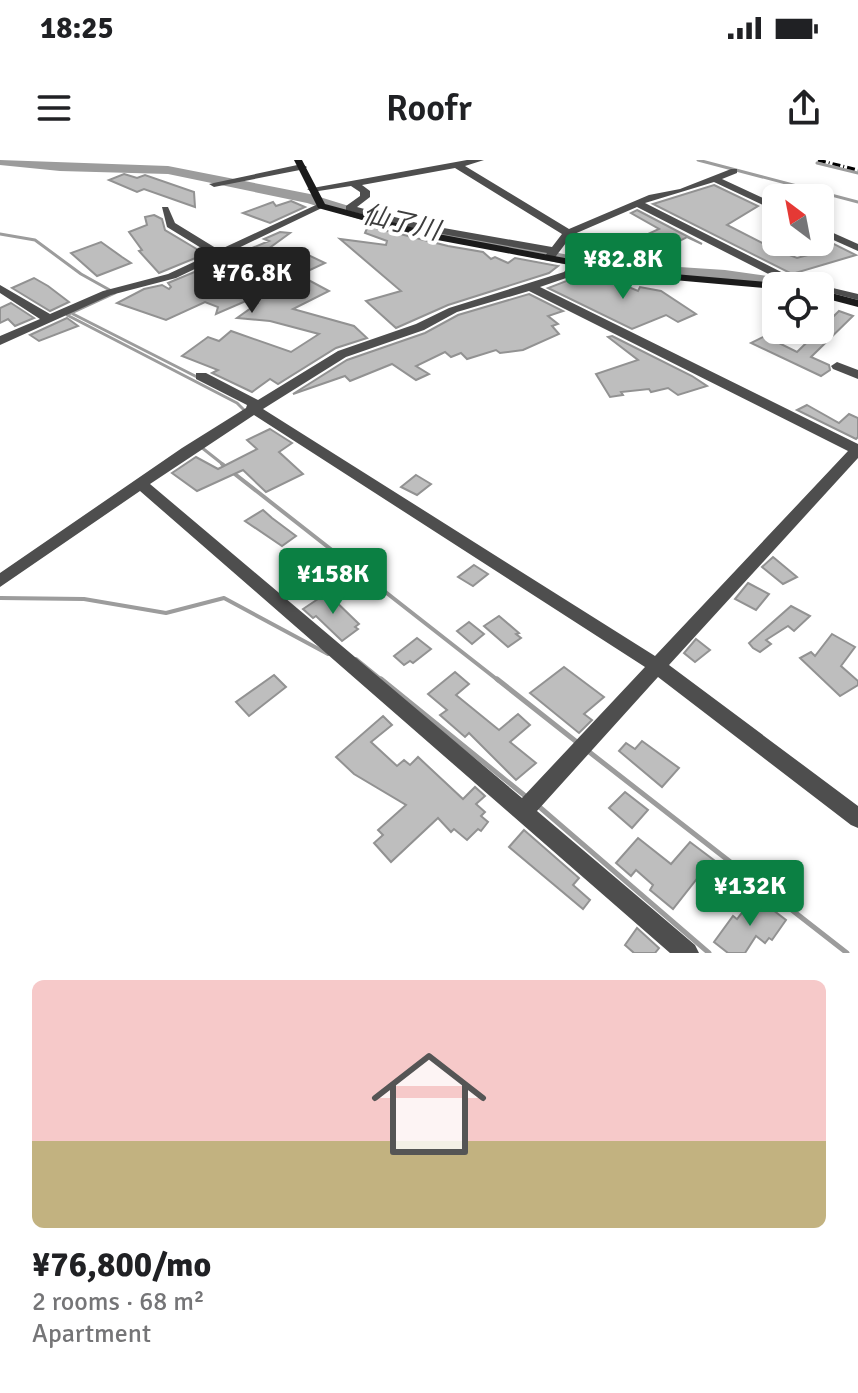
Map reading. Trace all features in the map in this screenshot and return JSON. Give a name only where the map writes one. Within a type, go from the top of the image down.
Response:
[{"type":"main road","points":[[300,163],[316,197],[432,236],[552,255],[628,273],[762,283]]},
{"type":"main road","points":[[834,295],[858,304]]},
{"type":"street","points":[[0,341],[107,293],[172,276],[219,254],[316,197],[354,184],[480,160]]},
{"type":"street","points":[[214,184],[300,163]]},
{"type":"street","points":[[457,165],[568,233]]},
{"type":"street","points":[[354,184],[365,191],[365,197],[349,208],[552,255],[568,233],[637,203],[734,171]]},
{"type":"street","points":[[714,179],[762,201]]},
{"type":"street","points":[[637,203],[763,272]]},
{"type":"street","points":[[165,209],[171,225],[219,254]]},
{"type":"street","points":[[834,237],[858,248]]},
{"type":"street","points":[[0,581],[249,410],[342,354],[420,327],[453,310],[568,274],[577,263]]},
{"type":"street","points":[[530,287],[858,450],[655,665],[531,803]]},
{"type":"street","points":[[0,288],[49,319]]},
{"type":"street","points":[[834,292],[858,297]]},
{"type":"street","points":[[837,366],[858,375]]},
{"type":"street","points":[[201,376],[249,410],[655,665],[858,818]]},
{"type":"street","points":[[141,484],[344,658],[531,803],[687,953]]},
{"type":"building","points":[[124,174],[137,178],[145,175],[194,192],[195,207],[144,189],[137,192],[109,180]]},
{"type":"building","points":[[714,185],[758,206],[727,225],[762,243],[762,256],[834,256],[834,244],[856,255],[799,272],[788,272],[653,204]]},
{"type":"building","points":[[291,201],[305,207],[270,223],[243,213],[273,202],[276,206]]},
{"type":"building","points":[[637,210],[702,244],[687,237],[656,253],[643,247],[658,239],[648,234],[659,229],[631,213]]},
{"type":"building","points":[[154,215],[162,219],[165,230],[205,254],[159,273],[139,251],[142,250],[129,232],[147,225],[145,217]]},
{"type":"building","points":[[368,226],[483,252],[491,259],[495,257],[508,263],[515,258],[558,266],[549,273],[448,305],[396,328],[366,301],[401,291],[340,239],[386,245],[387,241],[365,233]]},
{"type":"building","points":[[280,232],[290,233],[224,281],[304,253],[325,263],[299,275],[329,291],[293,309],[354,326],[367,338],[336,348],[278,384],[270,379],[252,392],[212,373],[218,370],[182,356],[208,337],[219,341],[231,331],[291,352],[319,334],[270,321],[237,318],[258,303],[255,297],[216,314],[218,307],[205,302],[166,320],[117,303],[144,289],[162,285],[169,289],[168,283],[269,241],[264,239]]},
{"type":"building","points":[[101,242],[131,263],[97,276],[71,253]]},
{"type":"building","points":[[582,275],[606,284],[617,282],[638,291],[640,287],[661,291],[696,314],[678,322],[666,315],[632,329],[548,288]]},
{"type":"building","points":[[34,278],[69,302],[50,311],[12,288]]},
{"type":"building","points":[[529,294],[563,311],[548,316],[558,324],[552,326],[559,334],[523,350],[500,353],[496,350],[467,359],[461,353],[451,357],[445,352],[416,366],[429,374],[416,380],[392,364],[350,381],[345,376],[293,394],[347,360],[425,333],[458,315]]},
{"type":"building","points":[[11,303],[34,318],[15,326],[8,319],[0,323],[0,308]]},
{"type":"building","points":[[839,311],[853,316],[834,335],[834,316]]},
{"type":"building","points":[[67,318],[78,326],[39,341],[30,335]]},
{"type":"building","points":[[612,336],[707,386],[678,395],[668,388],[651,392],[649,389],[621,392],[623,395],[610,397],[596,374],[638,360],[608,337]]},
{"type":"building","points":[[762,338],[762,344],[781,344],[797,352],[805,344],[824,344],[811,357],[829,365],[830,370],[821,376],[751,343]]},
{"type":"building","points":[[807,405],[839,423],[849,414],[858,418],[858,437],[856,439],[797,410]]},
{"type":"building","points":[[270,429],[292,443],[279,452],[303,474],[266,492],[243,470],[197,491],[172,473],[196,457],[218,469],[257,449],[247,440]]},
{"type":"building","points":[[416,475],[431,484],[417,495],[401,487]]},
{"type":"building","points":[[263,510],[296,536],[282,546],[245,521]]},
{"type":"building","points":[[773,557],[797,577],[783,584],[762,567]]},
{"type":"building","points":[[474,565],[488,574],[473,586],[458,577]]},
{"type":"building","points":[[748,583],[769,594],[756,610],[735,599]]},
{"type":"building","points":[[327,593],[359,624],[355,627],[358,629],[342,641],[316,616],[313,618],[303,609]]},
{"type":"building","points":[[791,606],[810,616],[794,631],[788,626],[766,640],[771,644],[760,652],[753,648],[749,643]]},
{"type":"building","points":[[499,616],[521,638],[508,647],[484,626]]},
{"type":"building","points":[[469,622],[484,634],[472,644],[457,631]]},
{"type":"building","points":[[832,634],[855,647],[841,666],[858,681],[858,685],[840,696],[800,658],[811,652],[815,656]]},
{"type":"building","points":[[417,638],[431,649],[413,663],[410,661],[404,665],[394,656]]},
{"type":"building","points":[[696,639],[710,650],[695,662],[684,653]]},
{"type":"building","points":[[564,667],[604,697],[584,714],[592,720],[579,733],[530,693]]},
{"type":"building","points":[[455,672],[469,684],[456,695],[499,730],[518,714],[530,725],[510,742],[536,763],[516,780],[469,733],[465,737],[440,715],[447,710],[428,694]]},
{"type":"building","points":[[274,675],[286,687],[249,716],[236,702]]},
{"type":"building","points":[[383,716],[392,725],[371,742],[397,766],[404,760],[410,765],[418,757],[463,799],[475,787],[485,796],[476,804],[485,812],[481,816],[488,822],[481,831],[478,829],[467,840],[454,829],[451,832],[438,818],[391,862],[374,843],[383,835],[378,830],[406,805],[354,774],[336,757]]},
{"type":"building","points":[[642,741],[679,768],[662,787],[619,751],[626,743],[635,749]]},
{"type":"building","points":[[625,792],[648,810],[632,828],[609,808]]},
{"type":"building","points":[[524,830],[579,878],[573,885],[590,900],[583,909],[509,847]]},
{"type":"building","points":[[638,838],[671,864],[690,842],[727,870],[710,891],[696,880],[673,909],[650,890],[653,885],[636,870],[631,876],[616,863]]},
{"type":"building","points":[[755,896],[786,920],[772,940],[769,938],[765,943],[756,936],[745,953],[728,953],[714,942],[733,916],[737,919]]},
{"type":"building","points":[[637,928],[659,948],[655,953],[634,953],[625,945]]},
{"type":"waterway","points":[[698,160],[858,202]]},
{"type":"waterway","name":"仙了川","points":[[0,161],[60,167],[168,170],[310,199],[388,223],[603,267],[762,280]]},
{"type":"waterway","points":[[817,163],[858,173]]},
{"type":"waterway","points":[[0,234],[35,240],[81,274],[115,293],[67,315],[237,403],[245,411]]},
{"type":"waterway","points":[[73,314],[199,378]]},
{"type":"waterway","points":[[201,447],[225,466]]},
{"type":"waterway","points":[[222,464],[499,681]]},
{"type":"waterway","points":[[0,598],[84,599],[166,613],[224,598],[328,654]]},
{"type":"waterway","points":[[356,659],[383,681]]},
{"type":"waterway","points":[[381,679],[529,799]]},
{"type":"waterway","points":[[497,679],[578,743]]},
{"type":"waterway","points":[[588,751],[847,953]]},
{"type":"waterway","points":[[536,804],[709,953]]},
{"type":"railway","points":[[818,160],[858,170]]}]
